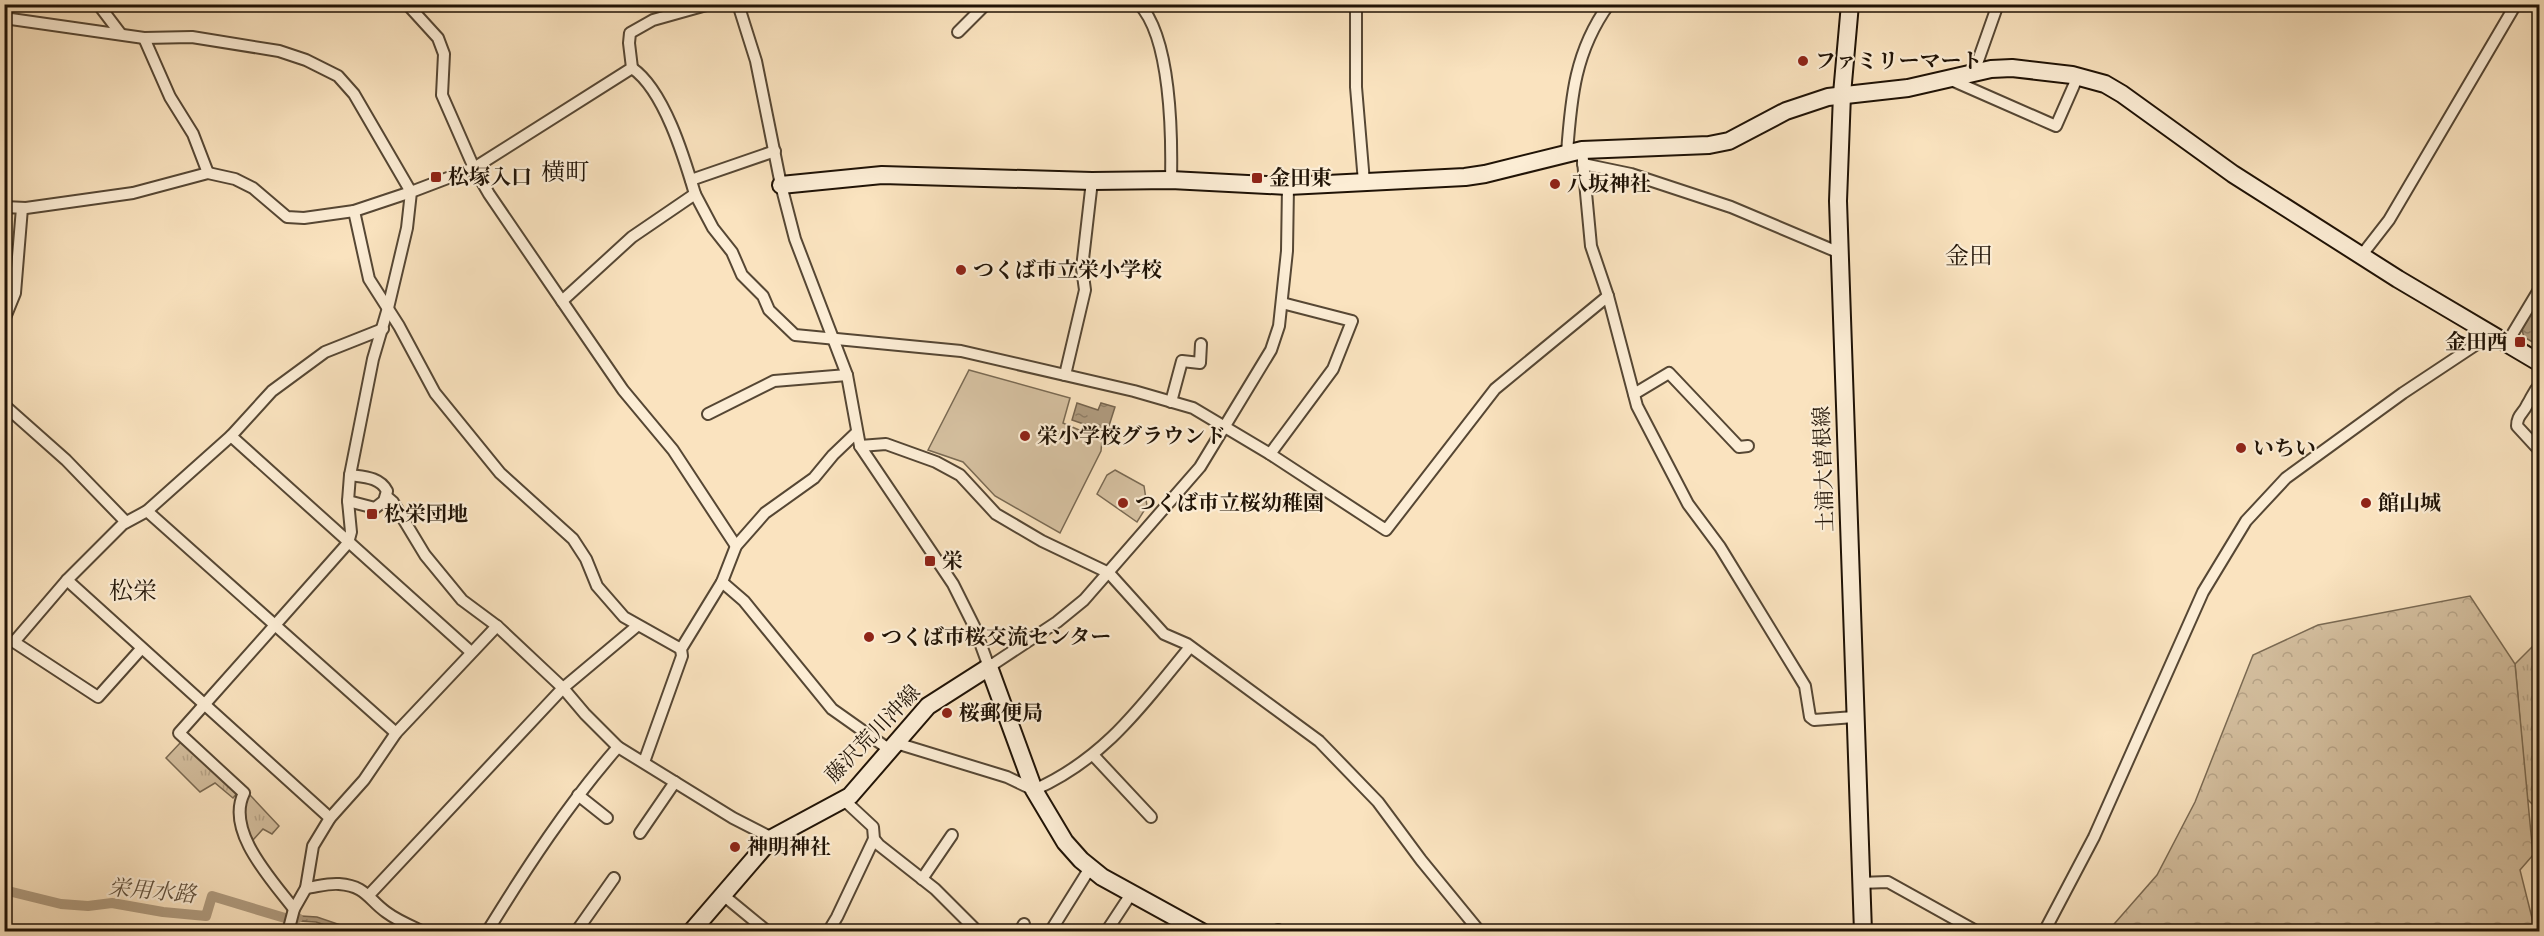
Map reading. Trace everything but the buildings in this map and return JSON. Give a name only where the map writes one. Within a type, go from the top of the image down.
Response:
[{"type":"street","points":[[98,4],[120,33]]},
{"type":"street","points":[[407,4],[438,38],[444,54],[442,95],[474,168],[489,194],[623,390],[673,450],[736,546]]},
{"type":"street","points":[[632,68],[630,33],[653,20],[710,4]]},
{"type":"street","points":[[738,4],[756,61],[781,185],[795,239],[847,375],[860,446],[953,584],[974,626],[1034,790],[1058,833],[1090,868],[1131,894],[1202,932]]},
{"type":"street","points":[[958,32],[986,4]]},
{"type":"street","points":[[1139,4],[1147,12],[1157,33],[1161,51],[1170,114],[1171,180]]},
{"type":"street","points":[[1356,4],[1356,87],[1364,182]]},
{"type":"street","points":[[1610,4],[1580,56],[1570,106],[1591,246],[1608,296],[1634,394],[1642,416],[1688,504],[1720,547],[1805,686],[1810,717],[1814,720],[1854,717]]},
{"type":"street","name":"土浦大曽根線","points":[[1850,4],[1842,94],[1838,201],[1859,883],[1863,932]]},
{"type":"street","points":[[1974,72],[1998,4]]},
{"type":"street","points":[[2361,256],[2389,220],[2516,4]]},
{"type":"street","points":[[4,18],[144,38],[192,37],[279,51],[306,60],[338,76],[354,94],[411,192],[407,228],[383,329],[373,359],[350,475],[348,501],[351,532],[348,543],[179,733],[244,793],[239,803],[241,831],[260,864],[294,909]]},
{"type":"street","points":[[144,38],[170,97],[194,134],[208,173]]},
{"type":"street","points":[[4,207],[22,208],[134,193],[208,173],[235,178],[253,188],[287,217],[304,218],[354,211],[474,168],[632,68]]},
{"type":"street","points":[[632,68],[639,73],[662,105],[695,194],[713,228],[732,252],[742,275],[763,296],[769,310],[795,335],[961,351],[1193,408],[1270,454],[1386,530],[1495,389],[1608,296]]},
{"type":"street","points":[[781,185],[882,176],[1092,181],[1171,180],[1288,186],[1485,174],[1577,155],[1709,145],[1729,141],[1786,111],[1842,94],[1908,88],[1974,72],[2012,68],[2078,76],[2105,84],[2233,174],[2361,256],[2540,363]]},
{"type":"street","points":[[1948,78],[2056,126],[2078,76]]},
{"type":"street","points":[[691,180],[775,152]]},
{"type":"street","points":[[1577,155],[1731,207],[1840,254]]},
{"type":"street","points":[[1065,375],[1085,290],[1082,268],[1092,181]]},
{"type":"street","points":[[989,667],[1057,622],[1084,600],[1200,466],[1271,350],[1279,326],[1288,186]]},
{"type":"street","points":[[562,301],[632,237],[695,194]]},
{"type":"street","points":[[4,320],[15,293],[22,208]]},
{"type":"street","points":[[354,211],[369,279],[388,308],[435,393],[500,474],[573,539],[586,559],[597,586],[624,617],[681,649]]},
{"type":"street","points":[[2044,932],[2094,837],[2203,592],[2246,521],[2286,478],[2403,393],[2499,338],[2540,288]]},
{"type":"street","points":[[1270,454],[1333,369],[1352,321],[1282,303]]},
{"type":"street","points":[[141,649],[98,697],[16,646],[14,642],[67,580],[126,522],[147,511],[231,436],[272,391],[325,352],[383,329]]},
{"type":"street","points":[[1171,402],[1182,361],[1200,363],[1201,344]]},
{"type":"street","points":[[1634,394],[1669,373],[1739,447],[1748,446]]},
{"type":"street","points":[[708,414],[774,381],[847,375]]},
{"type":"street","points":[[2540,384],[2517,417],[2517,426],[2540,451]]},
{"type":"street","points":[[4,405],[66,460],[126,522]]},
{"type":"street","points":[[644,762],[682,656],[681,649],[722,582],[736,546],[765,513],[814,478],[833,455],[856,433]]},
{"type":"street","points":[[231,436],[471,652]]},
{"type":"street","points":[[860,446],[886,444],[952,470],[960,475],[996,513],[1042,541],[1109,573],[1164,634],[1190,647],[1319,741],[1378,802],[1421,860],[1480,932]]},
{"type":"street","points":[[348,501],[375,508],[384,501],[386,496],[385,487],[380,482],[350,475]]},
{"type":"street","points":[[386,496],[393,502],[425,555],[462,600],[497,626],[563,688],[618,747],[733,818],[772,838]]},
{"type":"street","points":[[147,511],[396,733]]},
{"type":"street","points":[[67,580],[330,818]]},
{"type":"street","points":[[722,582],[744,600],[832,709],[893,747],[1007,777],[1034,790]]},
{"type":"street","points":[[288,932],[294,909],[306,888],[313,846],[330,818],[364,780],[396,733],[497,626]]},
{"type":"street","points":[[369,895],[563,688],[637,626]]},
{"type":"street","points":[[1034,790],[1062,777],[1094,756],[1122,729],[1190,647]]},
{"type":"street","name":"藤沢荒川沖線","points":[[691,932],[772,838],[843,800],[928,706],[989,667]]},
{"type":"street","points":[[487,932],[531,861],[578,795],[618,747]]},
{"type":"street","points":[[1094,756],[1151,817]]},
{"type":"street","points":[[639,832],[675,782]]},
{"type":"street","points":[[578,795],[607,818]]},
{"type":"street","points":[[828,932],[874,839],[873,827],[843,800]]},
{"type":"street","points":[[922,879],[952,835]]},
{"type":"street","points":[[874,839],[922,879],[978,932]]},
{"type":"street","points":[[1050,932],[1090,868]]},
{"type":"street","points":[[576,932],[614,878]]},
{"type":"street","points":[[1859,883],[1888,882],[1978,932]]},
{"type":"street","points":[[306,888],[338,884],[358,889],[369,895],[401,922],[424,932]]},
{"type":"street","points":[[1106,932],[1131,894]]},
{"type":"street","points":[[723,895],[768,932]]},
{"type":"green space","name":"栄小学校グラウンド","points":[[969,370],[1070,398],[1063,423],[1102,440],[1101,451],[1060,533],[995,496],[963,462],[928,450]]},
{"type":"green space","points":[[1115,470],[1144,486],[1147,506],[1137,522],[1097,494],[1107,475]]},
{"type":"green space","points":[[2470,596],[2515,664],[2533,855],[2520,870],[2533,922],[2539,925],[2539,931],[2108,931],[2157,875],[2195,802],[2253,655],[2318,625]]},
{"type":"green space","points":[[2539,640],[2539,811],[2527,799],[2515,664]]},
{"type":"green space","points":[[181,742],[238,792],[233,798],[215,783],[200,792],[166,758]]},
{"type":"green space","points":[[249,794],[279,826],[272,834],[263,829],[253,840],[243,817],[244,805]]},
{"type":"water","points":[[2539,300],[2539,346],[2524,337],[2522,330]]},
{"type":"water","points":[[1077,403],[1098,410],[1101,403],[1115,407],[1107,432],[1072,420]]},
{"type":"water","points":[[285,915],[317,917],[358,931],[343,931],[316,922],[283,920]]},
{"type":"waterway","name":"栄用水路","points":[[4,890],[61,904],[88,906],[112,903],[163,912],[206,916],[212,896],[285,918],[298,918]]},
{"type":"place","name":"ファミリーマート","points":[[1803,61]]},
{"type":"place","name":"松塚入口","points":[[436,177]]},
{"type":"place","name":"金田東","points":[[1257,178]]},
{"type":"place","name":"八坂神社","points":[[1555,184]]},
{"type":"place","name":"つくば市立栄小学校","points":[[961,270]]},
{"type":"place","name":"金田西","points":[[2520,342]]},
{"type":"place","name":"栄小学校グラウンド","points":[[1025,436]]},
{"type":"place","name":"いちい","points":[[2241,448]]},
{"type":"place","name":"つくば市立桜幼稚園","points":[[1123,503]]},
{"type":"place","name":"館山城","points":[[2366,503]]},
{"type":"place","name":"松栄団地","points":[[372,514]]},
{"type":"place","name":"栄","points":[[930,561]]},
{"type":"place","name":"つくば市桜交流センター","points":[[869,637]]},
{"type":"place","name":"桜郵便局","points":[[947,713]]},
{"type":"place","name":"神明神社","points":[[735,847]]},
{"type":"district","name":"横町","points":[[565,172]]},
{"type":"district","name":"金田","points":[[1969,256]]},
{"type":"district","name":"松栄","points":[[133,591]]}]
